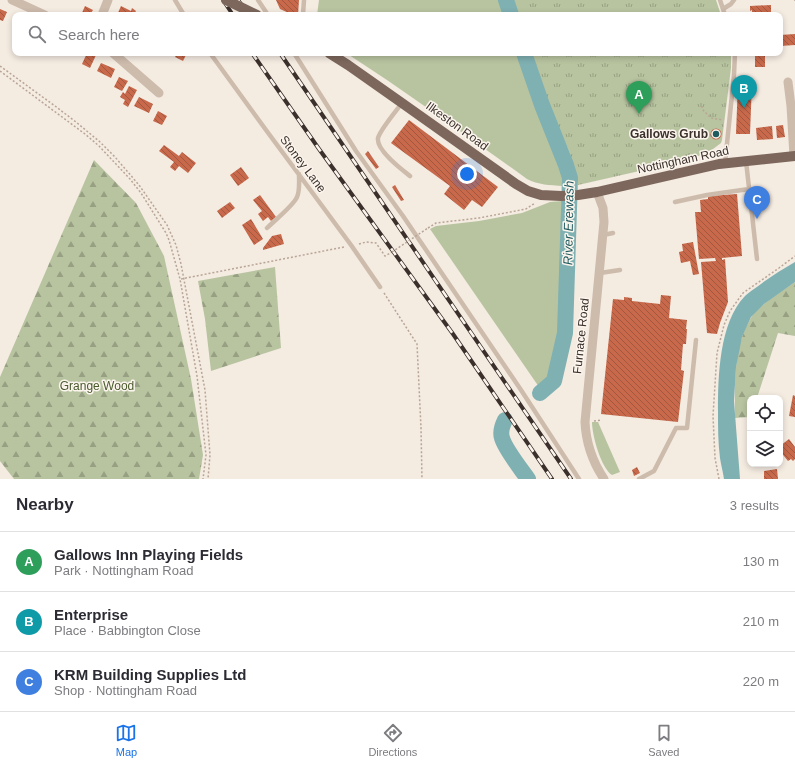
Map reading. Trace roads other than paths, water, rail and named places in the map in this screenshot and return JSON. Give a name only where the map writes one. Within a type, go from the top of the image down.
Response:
[{"type":"main road","points":[[226,0],[252,12]]},
{"type":"main road","name":"Ilkeston Road","points":[[334,56],[528,191],[541,195],[578,195]]},
{"type":"main road","name":"Nottingham Road","points":[[578,195],[726,163],[795,156]]},
{"type":"street","points":[[103,12],[108,0]]},
{"type":"street","points":[[10,2],[37,12]]},
{"type":"street","points":[[116,56],[159,93]]},
{"type":"street","points":[[791,88],[795,156]]},
{"type":"street","name":"Furnace Road","points":[[597,192],[603,208],[604,216],[585,426],[586,437],[591,454],[604,479]]},
{"type":"lane","points":[[175,0],[182,12]]},
{"type":"lane","points":[[258,0],[266,12]]},
{"type":"lane","points":[[303,12],[304,0]]},
{"type":"lane","points":[[720,0],[724,12]]},
{"type":"lane","points":[[724,9],[734,0]]},
{"type":"lane","name":"Stoney Lane","points":[[212,56],[351,245],[380,287]]},
{"type":"lane","points":[[296,56],[356,150],[412,229],[521,390],[579,479]]},
{"type":"lane","points":[[726,163],[735,56]]},
{"type":"lane","points":[[402,102],[378,137],[381,147],[390,159],[410,176]]},
{"type":"lane","points":[[746,161],[757,259]]},
{"type":"lane","points":[[267,228],[297,198],[299,174]]},
{"type":"lane","points":[[675,202],[707,195],[749,189]]},
{"type":"lane","points":[[603,235],[613,233]]},
{"type":"lane","points":[[600,273],[620,270]]},
{"type":"lane","points":[[640,479],[654,471],[676,428],[687,428],[696,340]]},
{"type":"water","points":[[795,262],[795,282],[764,304],[751,317],[742,337],[736,367],[734,401],[740,479],[724,479],[718,441],[718,412],[720,367],[725,335],[736,307],[746,295],[769,278]]},
{"type":"waterway","name":"River Erewash","points":[[506,0],[510,12]]},
{"type":"waterway","name":"River Erewash","points":[[525,56],[570,178],[565,333],[554,381],[540,393]]},
{"type":"waterway","name":"River Erewash","points":[[505,420],[502,427],[501,436],[510,453],[528,479]]},
{"type":"railway","points":[[223,0],[231,12]]},
{"type":"railway","points":[[238,0],[247,12]]},
{"type":"railway","points":[[254,56],[319,149],[453,334],[552,479]]},
{"type":"railway","points":[[282,56],[571,479]]},
{"type":"place","name":"Enterprise","points":[[744,108]]},
{"type":"place","name":"Gallows Inn Playing Fields","points":[[639,114]]},
{"type":"place","name":"Gallows Grub","points":[[716,134]]},
{"type":"place","name":"KRM Building Supplies Ltd","points":[[757,219]]},
{"type":"park label","name":"Grange Wood","points":[[97,386]]}]
